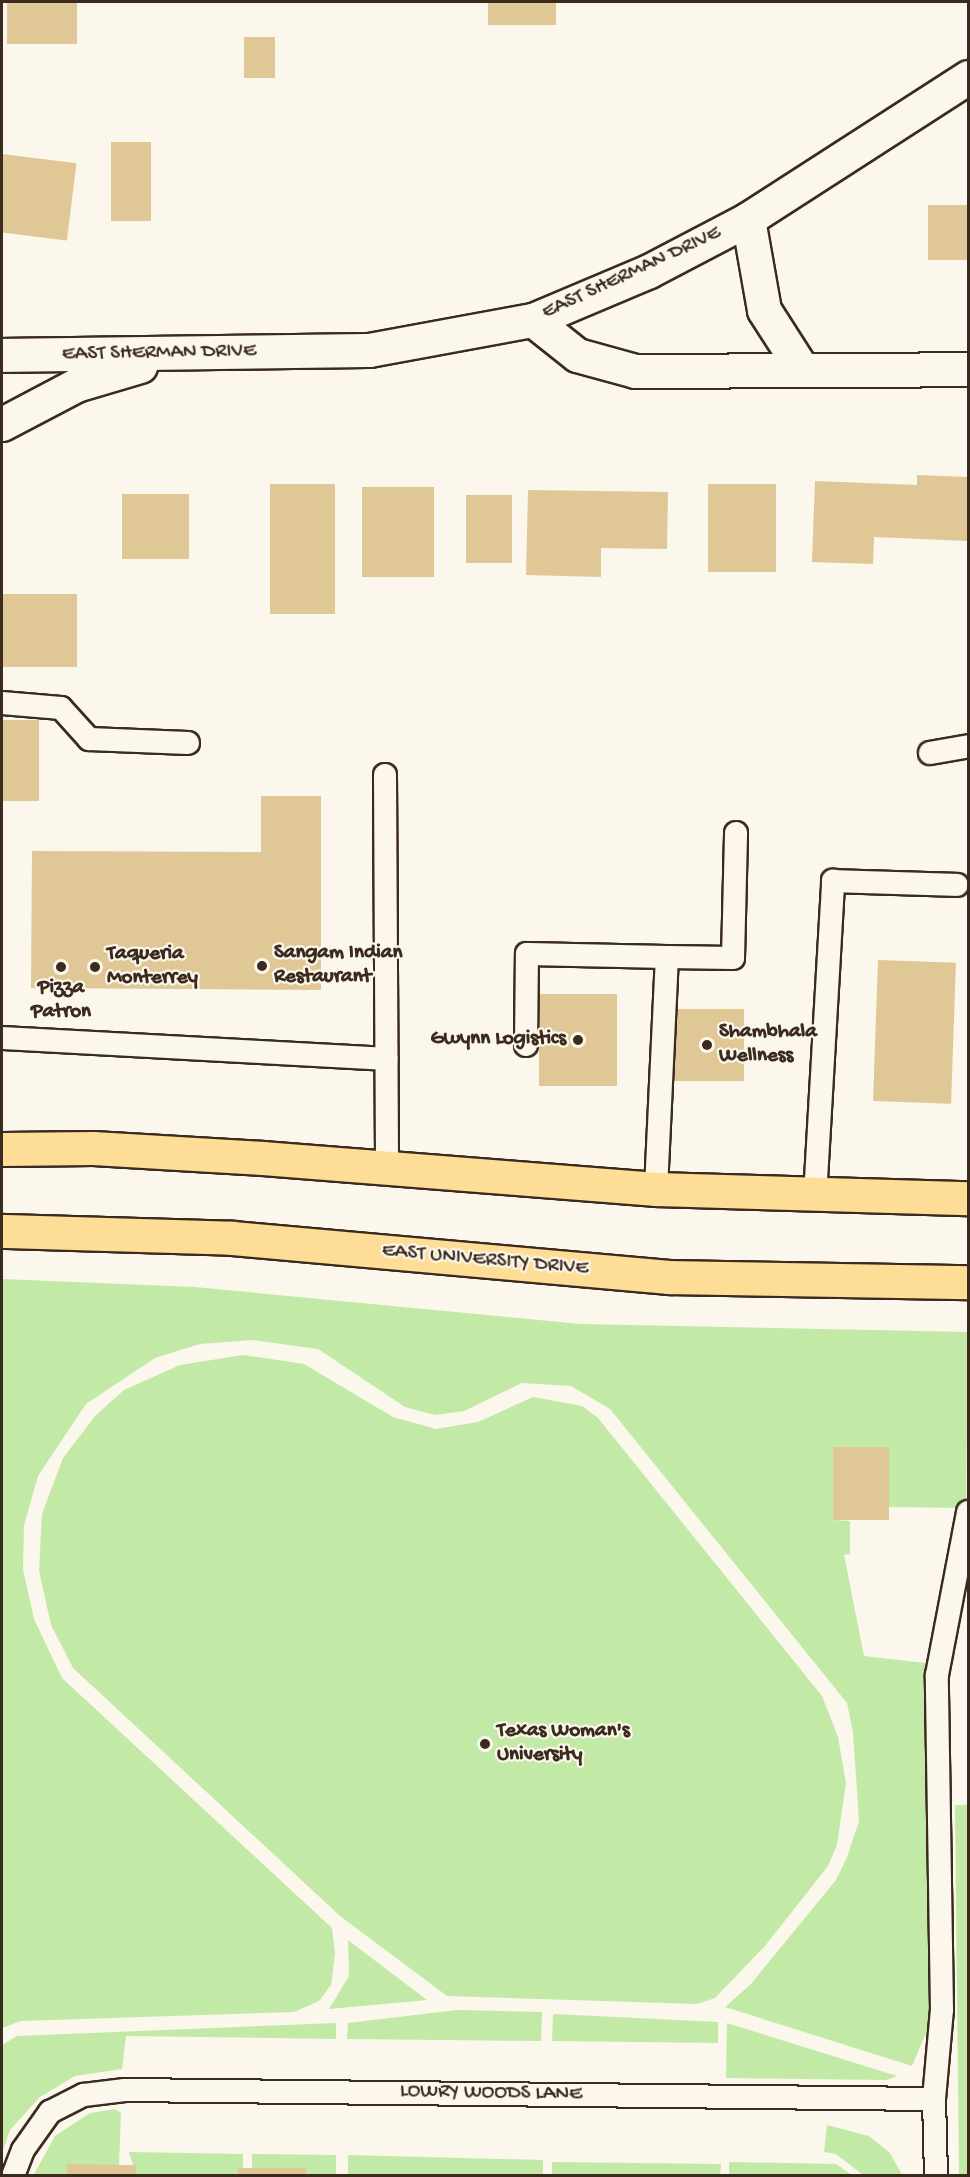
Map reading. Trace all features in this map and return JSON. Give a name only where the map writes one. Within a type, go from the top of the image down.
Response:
[{"type":"main road","name":"EAST SHERMAN DRIVE","points":[[2,355],[178,356],[369,350],[533,320],[649,271],[748,219],[969,77]]},
{"type":"main road","points":[[748,219],[764,310],[800,366]]},
{"type":"main road","points":[[533,320],[577,355],[635,371],[800,366],[969,369]]},
{"type":"main road","points":[[2,424],[76,385],[178,356]]},
{"type":"main road","points":[[2,1149],[93,1148],[387,1167],[656,1189],[815,1197],[969,1198]]},
{"type":"main road","name":"EAST UNIVERSITY DRIVE","points":[[2,1231],[232,1238],[669,1277],[969,1282]]},
{"type":"lane","points":[[2,704],[61,708],[89,739],[188,743]]},
{"type":"lane","points":[[930,753],[969,746]]},
{"type":"lane","points":[[385,775],[387,1167]]},
{"type":"lane","points":[[526,1045],[527,954],[733,958],[736,833]]},
{"type":"lane","points":[[815,1197],[833,881],[957,885]]},
{"type":"lane","points":[[656,1189],[667,957]]},
{"type":"lane","points":[[2,1038],[386,1059]]},
{"type":"lane","points":[[936,2175],[934,2099],[942,2010],[937,1675],[969,1512]]},
{"type":"lane","name":"LOWRY WOODS LANE","points":[[13,2175],[23,2150],[50,2112],[84,2096],[125,2090],[934,2099]]},
{"type":"green space","points":[[2,1279],[195,1287],[580,1324],[968,1332],[966,1508],[889,1507],[889,1447],[833,1447],[833,1520],[850,1521],[850,1554],[844,1555],[864,1656],[925,1663],[931,2021],[912,2066],[725,2007],[750,1985],[836,1880],[847,1857],[859,1821],[853,1732],[847,1703],[610,1409],[571,1386],[522,1383],[464,1411],[435,1415],[405,1407],[318,1349],[252,1340],[200,1344],[155,1358],[86,1404],[38,1476],[24,1525],[23,1569],[34,1619],[62,1678],[332,1928],[335,1954],[331,1985],[319,2001],[294,2012],[21,2021],[2,2028]]},
{"type":"green space","points":[[243,1355],[304,1364],[393,1417],[436,1429],[478,1422],[533,1397],[582,1406],[598,1418],[822,1696],[838,1737],[846,1783],[837,1845],[828,1866],[765,1946],[715,1998],[697,2004],[447,1996],[340,1916],[73,1668],[51,1625],[39,1571],[42,1514],[63,1458],[96,1415],[124,1390],[180,1365]]},
{"type":"green space","points":[[955,1805],[968,1805],[968,2176],[959,2175]]},
{"type":"green space","points":[[348,1940],[427,2000],[329,2009],[349,1976]]},
{"type":"green space","points":[[457,2010],[542,2012],[541,2041],[347,2039],[348,2023]]},
{"type":"green space","points":[[553,2014],[718,2022],[718,2043],[552,2041]]},
{"type":"green space","points":[[336,2023],[336,2039],[126,2036],[122,2069],[75,2076],[40,2097],[10,2130],[2,2153],[2,2045],[17,2036]]},
{"type":"green space","points":[[727,2023],[897,2076],[887,2080],[726,2078]]},
{"type":"green space","points":[[115,2109],[121,2113],[119,2165],[67,2165],[67,2175],[33,2176],[55,2136],[90,2113]]},
{"type":"green space","points":[[827,2125],[869,2136],[890,2153],[902,2175],[863,2175],[836,2154],[824,2152]]},
{"type":"green space","points":[[129,2152],[243,2154],[243,2168],[238,2175],[136,2175]]},
{"type":"green space","points":[[252,2154],[336,2155],[336,2175],[306,2175],[306,2168],[252,2168]]},
{"type":"green space","points":[[348,2155],[543,2160],[543,2175],[348,2175]]},
{"type":"green space","points":[[552,2162],[721,2164],[720,2175],[552,2175]]},
{"type":"green space","points":[[729,2162],[836,2164],[852,2175],[729,2175]]},
{"type":"building","points":[[7,2],[77,2],[77,44],[7,44]]},
{"type":"building","points":[[488,2],[556,2],[556,25],[488,25]]},
{"type":"building","points":[[244,37],[275,37],[275,78],[244,78]]},
{"type":"building","points":[[111,142],[151,142],[151,221],[111,221]]},
{"type":"building","points":[[2,154],[76,163],[67,241],[2,233]]},
{"type":"building","points":[[928,205],[968,205],[968,260],[928,260]]},
{"type":"building","points":[[917,475],[968,477],[968,541],[874,537],[873,564],[812,562],[815,481],[917,485]]},
{"type":"building","points":[[270,484],[335,484],[335,614],[270,614]]},
{"type":"building","points":[[708,484],[776,484],[776,572],[708,572]]},
{"type":"building","points":[[362,487],[434,487],[434,577],[362,577]]},
{"type":"building","points":[[528,490],[668,492],[667,549],[601,548],[601,577],[526,575]]},
{"type":"building","points":[[122,494],[189,494],[189,559],[122,559]]},
{"type":"building","points":[[466,495],[512,495],[512,563],[466,563]]},
{"type":"building","points":[[2,594],[77,594],[77,667],[2,667]]},
{"type":"building","points":[[2,720],[39,720],[39,801],[2,801]]},
{"type":"building","points":[[261,796],[321,796],[321,990],[31,988],[32,851],[261,852]]},
{"type":"building","points":[[878,960],[956,963],[951,1104],[873,1101]]},
{"type":"building","name":"Gwynn Logistics","points":[[539,994],[617,994],[617,1086],[539,1086]]},
{"type":"building","name":"Shambhala Wellness","points":[[670,1009],[744,1009],[744,1081],[670,1081]]},
{"type":"building","points":[[833,1447],[889,1447],[889,1520],[833,1520]]},
{"type":"building","points":[[67,2164],[136,2165],[136,2176],[67,2176]]},
{"type":"building","points":[[238,2168],[306,2168],[306,2176],[238,2176]]},
{"type":"place","name":"Sangam Indian Restaurant","points":[[262,966]]},
{"type":"place","name":"Pizza Patron","points":[[61,967]]},
{"type":"place","name":"Taqueria Monterrey","points":[[95,967]]},
{"type":"place","name":"Gwynn Logistics","points":[[578,1040]]},
{"type":"place","name":"Shambhala Wellness","points":[[707,1045]]},
{"type":"place","name":"Texas Woman's University","points":[[485,1744]]}]
